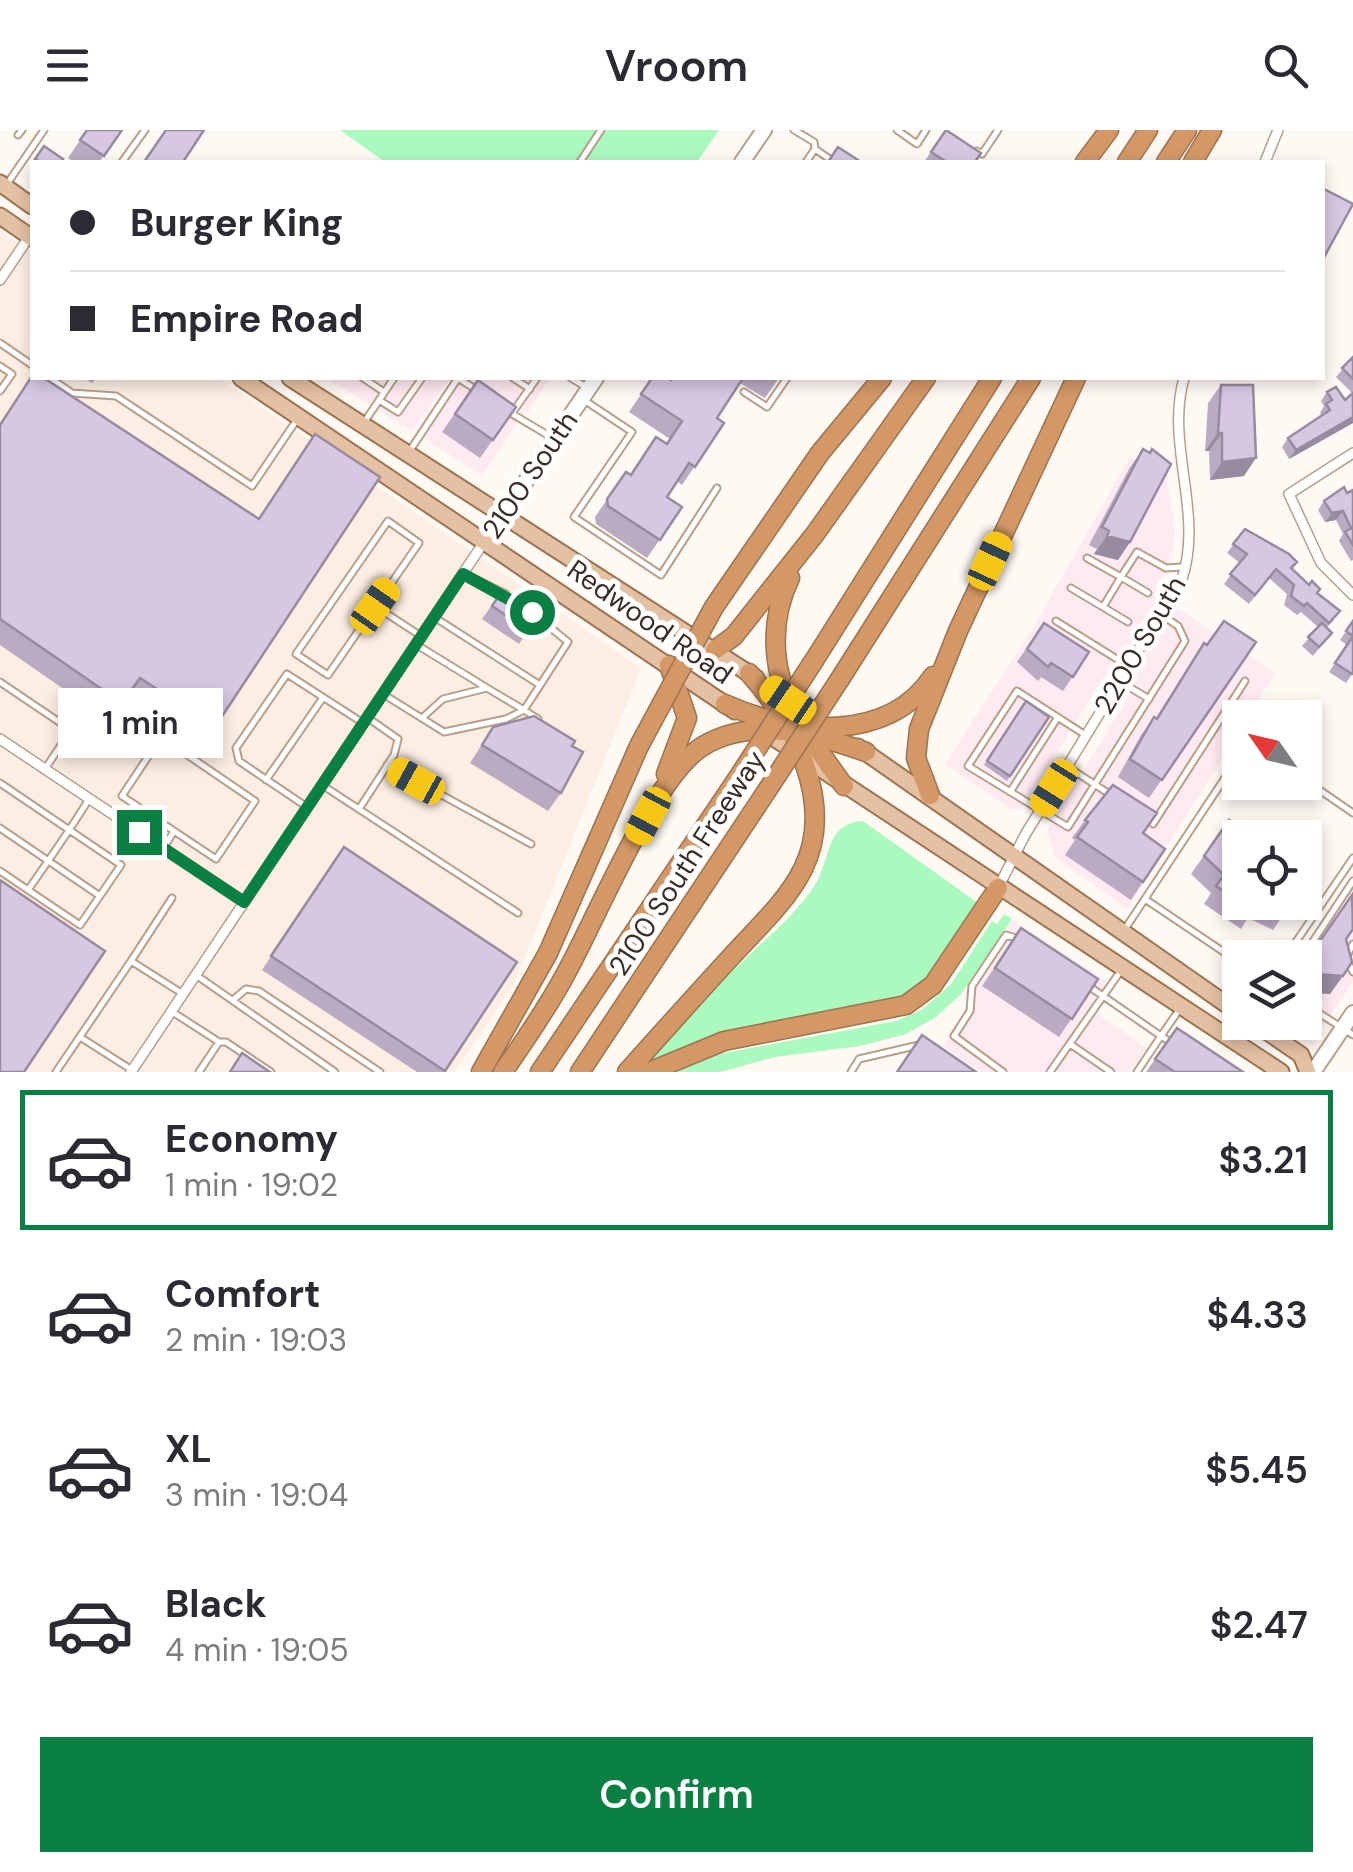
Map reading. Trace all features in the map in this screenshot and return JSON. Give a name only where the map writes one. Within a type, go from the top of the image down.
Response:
[{"type":"highway","points":[[1085,160],[1109,130]]},
{"type":"highway","points":[[1128,160],[1148,130]]},
{"type":"highway","points":[[1167,160],[1187,130]]},
{"type":"highway","points":[[1194,160],[1212,130]]},
{"type":"highway","points":[[481,1072],[530,990],[670,684],[714,606],[820,453],[880,380]]},
{"type":"highway","points":[[715,650],[734,636],[815,534],[925,380]]},
{"type":"highway","name":"2100 South Freeway","points":[[540,1072],[741,773],[991,380]]},
{"type":"highway","name":"2100 South Freeway","points":[[580,1072],[840,679],[1030,380]]},
{"type":"highway","points":[[930,795],[916,745],[958,631],[1075,380]]},
{"type":"highway","points":[[626,1072],[782,900],[811,848],[814,816],[776,650],[777,616],[788,581],[815,534]]},
{"type":"highway","points":[[648,816],[694,752],[720,738],[761,730],[867,723],[905,707],[925,688],[958,631]]},
{"type":"highway","points":[[503,1072],[562,981],[648,816],[686,718],[684,700],[669,665]]},
{"type":"highway","points":[[749,673],[844,786]]},
{"type":"highway","points":[[724,704],[866,752]]},
{"type":"highway","points":[[649,1072],[724,1041],[906,1005],[933,985],[998,888]]},
{"type":"main road","points":[[3,185],[30,205]]},
{"type":"main road","points":[[0,216],[30,234]]},
{"type":"main road","name":"Redwood Road","points":[[244,380],[486,540],[844,786],[1281,1072]]},
{"type":"main road","name":"Redwood Road","points":[[293,380],[715,650],[1016,853],[1222,1001]]},
{"type":"main road","points":[[1279,1040],[1301,1055],[1311,1072]]},
{"type":"street","points":[[1266,160],[1278,130]]},
{"type":"street","points":[[743,160],[760,132]]},
{"type":"street","points":[[0,280],[4,268],[30,237]]},
{"type":"street","name":"2200 South","points":[[998,888],[1041,810],[1163,616],[1186,567],[1190,535],[1177,432],[1184,380]]},
{"type":"street","name":"2100 South","points":[[132,1071],[588,388]]},
{"type":"street","points":[[1353,454],[1289,494],[1321,563],[1353,595]]},
{"type":"street","points":[[0,739],[244,902]]},
{"type":"street","points":[[1311,1072],[1348,1031],[1353,1012]]},
{"type":"lane","points":[[3,185],[44,130]]},
{"type":"lane","points":[[123,160],[145,130]]},
{"type":"lane","points":[[581,160],[601,130]]},
{"type":"lane","points":[[794,130],[814,142],[815,149],[807,160]]},
{"type":"lane","points":[[896,130],[917,144],[926,130]]},
{"type":"lane","points":[[970,146],[982,154],[998,130]]},
{"type":"lane","points":[[815,149],[831,160]]},
{"type":"lane","points":[[0,344],[30,365]]},
{"type":"lane","points":[[0,366],[12,374],[0,391]]},
{"type":"lane","points":[[53,380],[72,392],[116,396],[252,486],[300,416]]},
{"type":"lane","points":[[367,380],[384,392]]},
{"type":"lane","points":[[363,424],[393,380]]},
{"type":"lane","points":[[379,400],[398,412],[421,380]]},
{"type":"lane","points":[[409,452],[457,380]]},
{"type":"lane","points":[[461,380],[485,396]]},
{"type":"lane","points":[[515,380],[530,389]]},
{"type":"lane","points":[[512,413],[537,380]]},
{"type":"lane","points":[[744,392],[767,407],[786,380]]},
{"type":"lane","points":[[588,388],[632,432],[574,517],[661,575],[717,488]]},
{"type":"lane","points":[[498,404],[553,439]]},
{"type":"lane","points":[[388,521],[419,543],[375,606],[328,675],[296,654],[388,521]]},
{"type":"lane","points":[[1102,607],[1137,552],[1166,568],[1186,567]]},
{"type":"lane","points":[[1086,558],[1148,593]]},
{"type":"lane","points":[[463,574],[518,603]]},
{"type":"lane","points":[[1071,588],[1128,622]]},
{"type":"lane","points":[[375,606],[487,688],[552,727]]},
{"type":"lane","points":[[382,694],[452,732],[524,710],[568,642],[532,612]]},
{"type":"lane","points":[[1087,736],[1017,691],[968,766],[1068,826],[1186,640],[1178,626],[1163,616]]},
{"type":"lane","points":[[434,617],[540,685]]},
{"type":"lane","points":[[1056,622],[1130,668]]},
{"type":"lane","points":[[307,807],[239,761],[236,748],[287,674],[322,699],[398,738],[388,765],[359,809]]},
{"type":"lane","points":[[1138,814],[1153,824],[1245,681]]},
{"type":"lane","points":[[0,682],[71,730],[45,769]]},
{"type":"lane","points":[[1121,682],[1149,699]]},
{"type":"lane","points":[[422,718],[434,704],[487,688]]},
{"type":"lane","points":[[266,780],[322,699]]},
{"type":"lane","points":[[1010,792],[1058,717]]},
{"type":"lane","points":[[160,736],[255,801],[216,859],[174,831],[122,796],[160,736]]},
{"type":"lane","points":[[388,765],[531,844]]},
{"type":"lane","points":[[1068,767],[1124,804]]},
{"type":"lane","points":[[1124,931],[1222,782]]},
{"type":"lane","points":[[0,784],[121,865],[80,925],[0,871]]},
{"type":"lane","points":[[322,784],[518,913]]},
{"type":"lane","points":[[1322,791],[1353,812]]},
{"type":"lane","points":[[28,890],[89,799]]},
{"type":"lane","points":[[0,828],[100,896]]},
{"type":"lane","points":[[164,849],[174,831]]},
{"type":"lane","points":[[1297,940],[1353,858]]},
{"type":"lane","points":[[1314,940],[1353,880]]},
{"type":"lane","points":[[56,1072],[172,898]]},
{"type":"lane","points":[[1145,899],[1222,950]]},
{"type":"lane","points":[[1003,1072],[954,1036],[970,1011],[972,986],[1006,936],[1011,934],[1027,944]]},
{"type":"lane","points":[[1353,944],[1346,958],[1353,972]]},
{"type":"lane","points":[[131,960],[183,994]]},
{"type":"lane","points":[[1050,1072],[1124,966]]},
{"type":"lane","points":[[196,975],[335,1072]]},
{"type":"lane","points":[[1088,986],[1175,1045]]},
{"type":"lane","points":[[233,1000],[246,990],[259,992],[380,1072]]},
{"type":"lane","points":[[1137,1072],[1182,1005]]},
{"type":"lane","points":[[172,1011],[271,1072]]},
{"type":"lane","points":[[1322,1012],[1348,1031]]},
{"type":"lane","points":[[80,1037],[132,1071]]},
{"type":"lane","points":[[199,1072],[219,1042]]},
{"type":"lane","points":[[1070,1044],[1111,1072]]},
{"type":"lane","points":[[850,1072],[859,1060],[878,1054],[917,1045],[934,1050]]},
{"type":"shaded area","points":[[0,230],[30,251],[30,380],[222,380],[641,668],[513,986],[455,1072],[0,1072]]},
{"type":"shaded area","points":[[332,380],[449,380],[412,431]]},
{"type":"shaded area","points":[[451,380],[473,380],[524,413],[482,475],[415,433]]},
{"type":"shaded area","points":[[477,380],[549,380],[527,413]]},
{"type":"shaded area","points":[[1130,457],[1166,478],[1175,530],[1172,555],[1158,596],[1275,673],[1258,700],[1222,700],[1222,758],[1128,909],[1056,858],[1047,831],[1132,691],[1105,675],[1021,809],[1012,810],[945,764],[1032,630]]},
{"type":"shaded area","points":[[1353,873],[1353,982],[1322,1028],[1322,940],[1308,940]]},
{"type":"shaded area","points":[[1012,920],[1107,981],[1090,1009],[1147,1048],[1130,1072],[981,1072],[943,1046],[965,1014],[967,985]]},
{"type":"green space","points":[[340,130],[719,130],[698,160],[382,160]]},
{"type":"green space","points":[[863,821],[978,903],[924,984],[900,1002],[655,1063],[650,1057],[806,898],[841,829]]},
{"type":"green space","points":[[1004,914],[1012,919],[961,994],[936,1017],[906,1034],[860,1046],[775,1057],[720,1072],[670,1072],[724,1053],[896,1021],[923,1009],[951,984],[992,921],[997,924]]},
{"type":"building","points":[[87,130],[122,130],[104,156],[80,140]]},
{"type":"building","points":[[166,130],[204,130],[184,160],[145,160]]},
{"type":"building","points":[[946,130],[981,153],[976,160],[944,160],[931,152]]},
{"type":"building","points":[[44,146],[63,159],[37,160]]},
{"type":"building","points":[[838,147],[858,160],[829,160]]},
{"type":"building","points":[[1325,190],[1353,204],[1325,255]]},
{"type":"building","points":[[1353,357],[1353,379],[1342,368]]},
{"type":"building","points":[[30,379],[47,380],[259,519],[315,434],[380,477],[215,727],[140,678],[122,703],[0,619],[0,425]]},
{"type":"building","points":[[478,380],[516,407],[493,440],[455,414]]},
{"type":"building","points":[[651,380],[742,380],[717,418],[724,423],[695,467],[689,463],[667,497],[682,507],[660,540],[608,506],[607,499],[626,472],[631,475],[656,437],[667,444],[682,421],[641,394]]},
{"type":"building","points":[[1221,385],[1253,385],[1256,458],[1222,462],[1222,433],[1218,433]]},
{"type":"building","points":[[1336,387],[1345,400],[1353,393],[1353,417],[1296,450],[1288,438],[1330,410],[1326,404],[1332,400],[1327,392]]},
{"type":"building","points":[[1143,449],[1150,453],[1152,449],[1171,464],[1130,542],[1107,536],[1109,531],[1102,527]]},
{"type":"building","points":[[1344,487],[1347,493],[1353,490],[1353,545],[1345,532],[1351,528],[1343,511],[1332,513],[1324,501]]},
{"type":"building","points":[[1245,529],[1297,562],[1291,568],[1309,585],[1312,581],[1320,589],[1317,593],[1340,611],[1329,623],[1307,603],[1304,606],[1291,596],[1294,585],[1276,569],[1255,595],[1230,574],[1247,554],[1233,544]]},
{"type":"building","points":[[502,591],[538,615],[528,630],[492,606]]},
{"type":"building","points":[[1224,621],[1256,642],[1162,780],[1130,759],[1204,643],[1207,645]]},
{"type":"building","points":[[1044,623],[1089,652],[1073,677],[1051,663],[1048,667],[1027,649]]},
{"type":"building","points":[[1322,623],[1332,633],[1319,647],[1308,637]]},
{"type":"building","points":[[1353,636],[1353,673],[1352,674],[1335,663]]},
{"type":"building","points":[[1026,701],[1049,717],[1010,776],[987,761]]},
{"type":"building","points":[[534,716],[575,741],[572,746],[583,752],[561,793],[482,745],[493,727]]},
{"type":"building","points":[[1113,785],[1157,813],[1143,833],[1165,849],[1143,882],[1077,837],[1088,822],[1085,820]]},
{"type":"building","points":[[1222,830],[1222,873],[1204,856]]},
{"type":"building","points":[[344,847],[517,962],[445,1071],[271,956]]},
{"type":"building","points":[[0,880],[105,951],[24,1072],[0,1072]]},
{"type":"building","points":[[1352,895],[1353,929],[1346,939],[1352,962],[1343,976],[1322,974],[1321,940]]},
{"type":"building","points":[[1021,928],[1098,979],[1072,1019],[995,968]]},
{"type":"building","points":[[1177,1028],[1243,1072],[1175,1072],[1155,1059]]},
{"type":"building","points":[[922,1035],[976,1072],[897,1072]]},
{"type":"building","points":[[242,1053],[270,1072],[230,1072]]},
{"type":"route","points":[[139,832],[244,902],[463,574],[532,612]]}]
